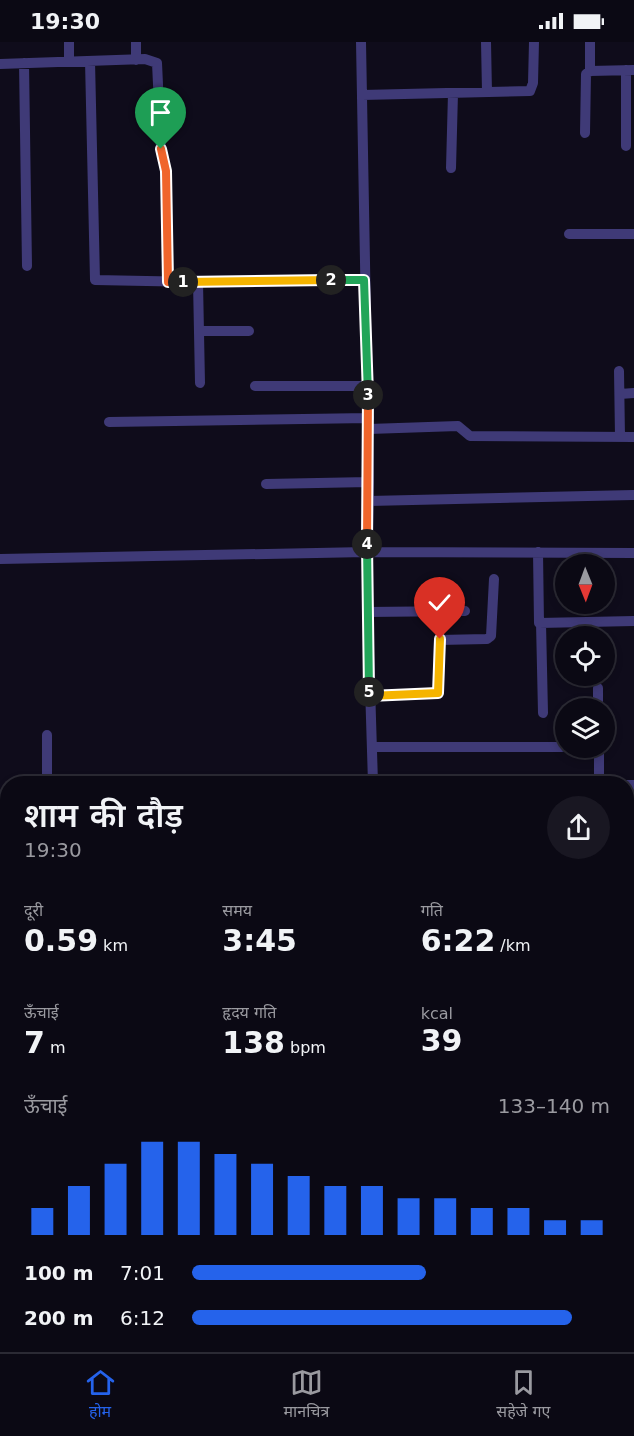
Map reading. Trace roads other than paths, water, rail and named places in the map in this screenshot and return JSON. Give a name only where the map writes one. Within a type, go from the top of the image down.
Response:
[{"type":"street","points":[[69,42],[69,61]]},
{"type":"street","points":[[136,42],[136,60]]},
{"type":"street","points":[[361,42],[364,280],[369,423],[369,501],[366,552],[373,776]]},
{"type":"street","points":[[486,42],[487,93]]},
{"type":"street","points":[[362,95],[487,93],[531,89],[534,42]]},
{"type":"street","points":[[590,42],[591,71]]},
{"type":"street","points":[[90,61],[93,278],[99,281],[168,282],[364,280]]},
{"type":"street","points":[[0,64],[154,61],[159,68],[161,149],[166,171],[168,282]]},
{"type":"street","points":[[24,63],[27,266]]},
{"type":"street","points":[[585,134],[585,76],[591,71],[630,70],[626,146]]},
{"type":"street","points":[[451,168],[453,93]]},
{"type":"street","points":[[569,234],[634,234]]},
{"type":"street","points":[[198,282],[200,383]]},
{"type":"street","points":[[199,331],[249,331]]},
{"type":"street","points":[[619,371],[620,437]]},
{"type":"street","points":[[255,386],[368,386]]},
{"type":"street","points":[[620,394],[634,393]]},
{"type":"street","points":[[109,422],[369,423],[458,426],[470,436],[634,437]]},
{"type":"street","points":[[266,484],[369,483]]},
{"type":"street","points":[[369,501],[634,495]]},
{"type":"street","points":[[0,559],[366,552],[634,553]]},
{"type":"street","points":[[538,552],[538,620],[541,623],[543,713]]},
{"type":"street","points":[[369,696],[438,692],[439,640],[487,639],[491,636],[494,579]]},
{"type":"street","points":[[368,612],[465,611]]},
{"type":"street","points":[[541,623],[634,621]]},
{"type":"street","points":[[598,688],[598,698]]},
{"type":"street","points":[[47,735],[47,776]]},
{"type":"street","points":[[372,747],[555,747]]},
{"type":"street","points":[[599,758],[599,776]]}]
